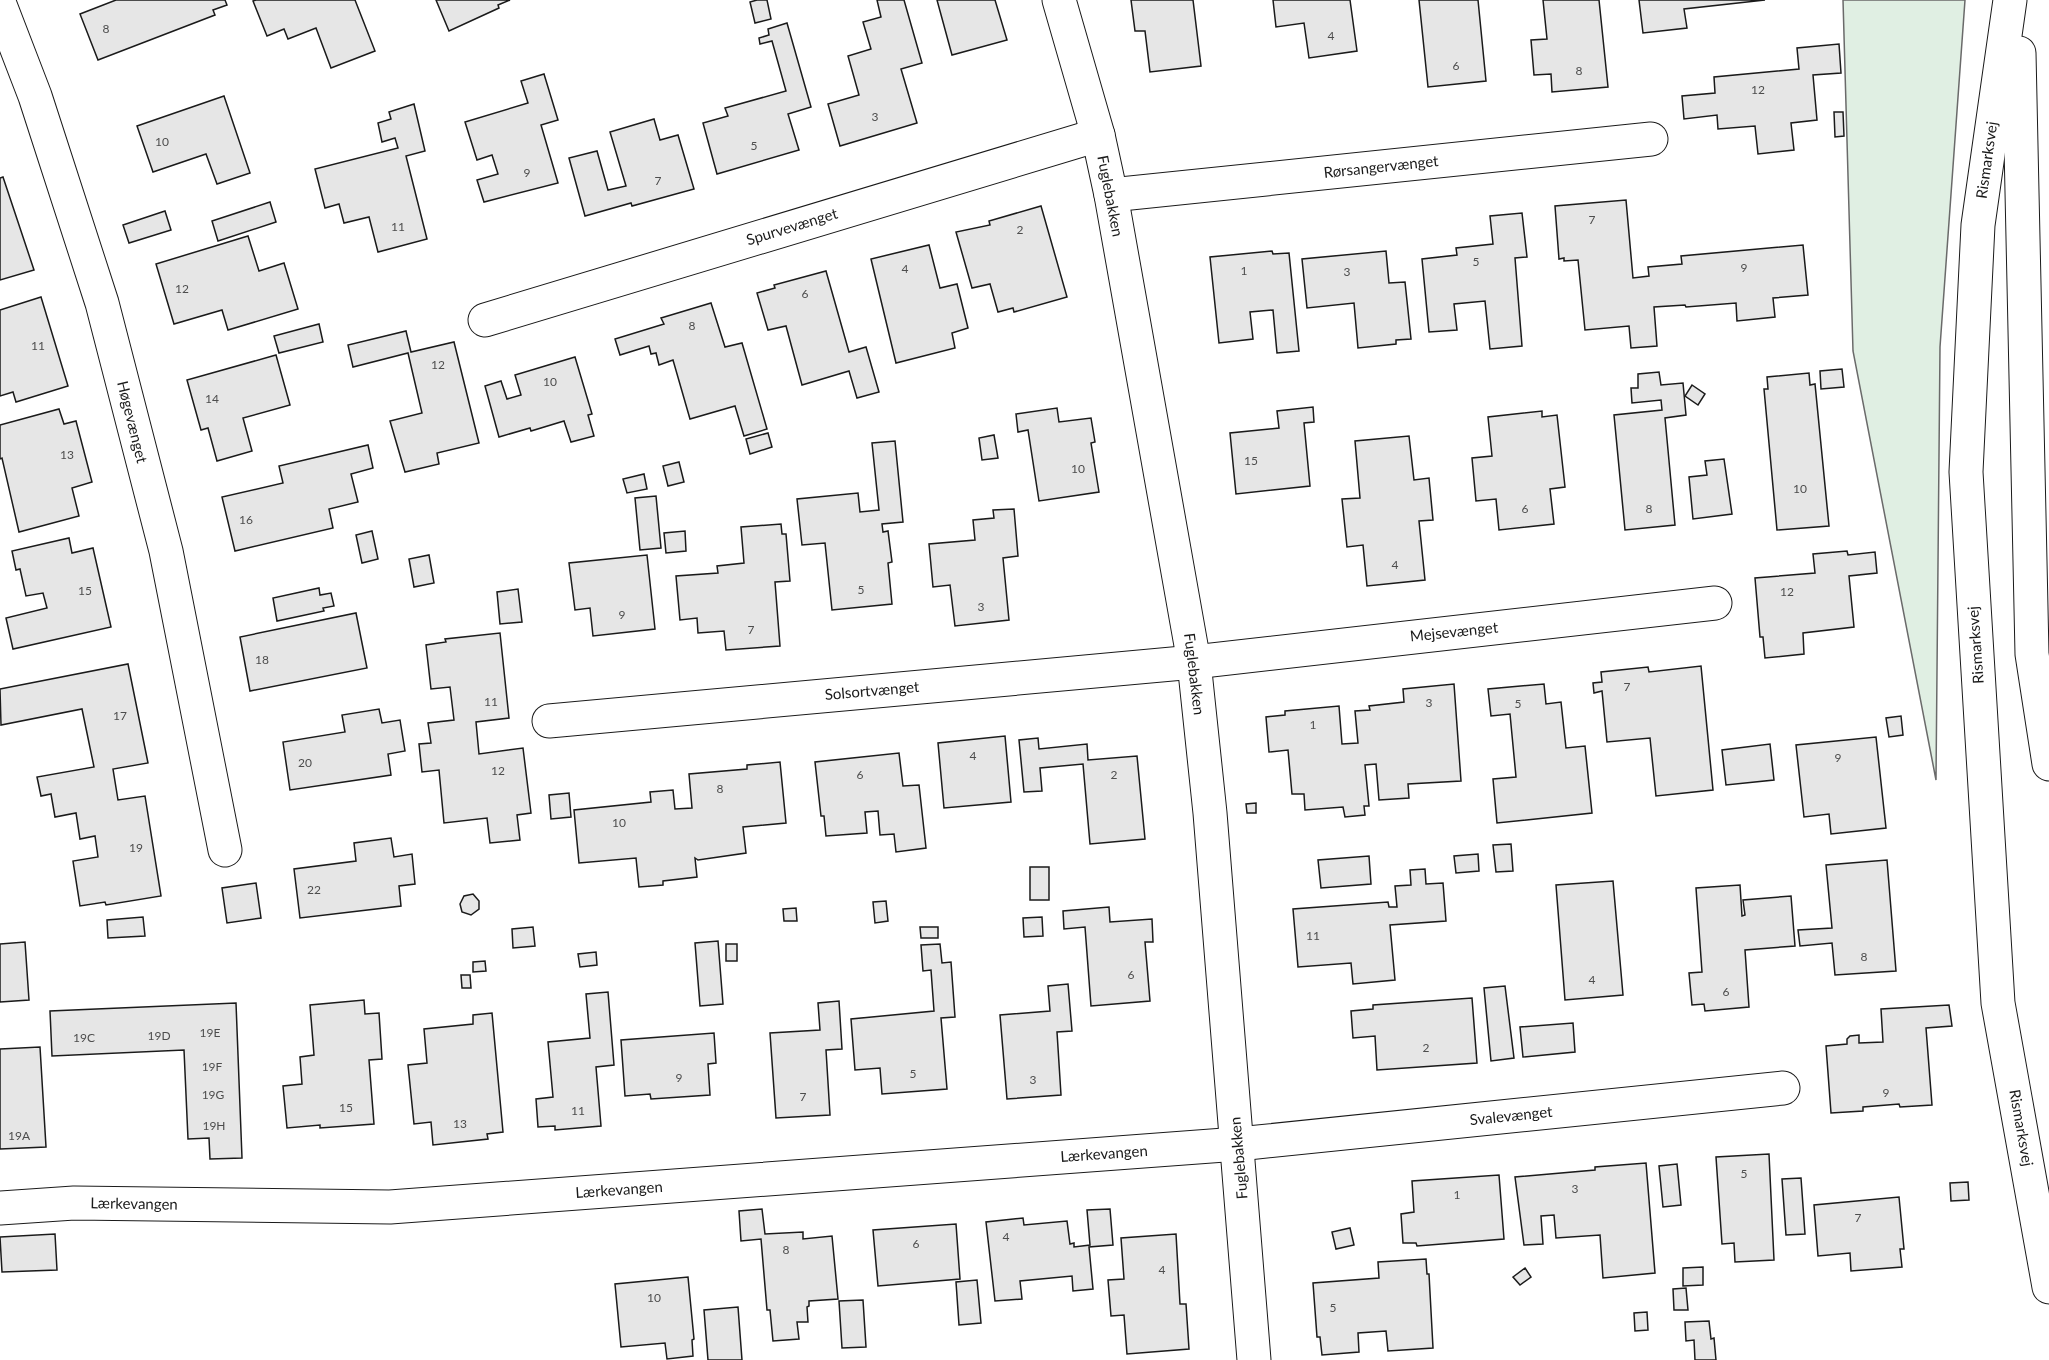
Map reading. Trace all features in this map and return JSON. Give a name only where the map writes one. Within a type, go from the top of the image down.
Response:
[{"type":"street","name":"Fuglebakken","points":[[1059,0],[1098,135],[1111,195],[1194,662],[1210,813],[1254,1360]]},
{"type":"street","name":"Rismarksvej","points":[[2010,0],[1978,225],[1966,472],[1998,1004],[2049,1287]]},
{"type":"street","name":"Rismarksvej","points":[[2018,0],[2032,654],[2049,764]]},
{"type":"street","name":"Høgevænget","points":[[0,5],[36,96],[105,315],[166,551],[225,850]]},
{"type":"street","name":"Spurvevænget","points":[[485,320],[1098,135]]},
{"type":"street","name":"Rørsangervænget","points":[[1111,195],[1651,139]]},
{"type":"street","name":"Mejsevænget","points":[[1194,662],[1715,603]]},
{"type":"street","name":"Solsortvænget","points":[[549,721],[1194,662]]},
{"type":"street","name":"Svalevænget","points":[[1238,1144],[1784,1088]]},
{"type":"street","name":"Lærkevangen","points":[[0,1208],[74,1203],[390,1207],[1238,1144]]},
{"type":"green space","points":[[1843,0],[1965,0],[1940,347],[1936,780],[1853,351]]},
{"type":"building","points":[[116,0],[225,0],[227,5],[213,10],[215,15],[98,60],[80,14]]},
{"type":"building","points":[[355,0],[375,51],[331,68],[316,28],[288,39],[284,29],[267,36],[253,1]]},
{"type":"building","points":[[436,0],[510,0],[498,5],[499,8],[449,31]]},
{"type":"building","points":[[767,0],[771,19],[755,23],[750,2]]},
{"type":"building","points":[[877,0],[904,0],[922,63],[901,69],[917,123],[840,146],[828,104],[859,95],[848,56],[871,49],[863,22],[881,17]]},
{"type":"building","points":[[937,0],[995,0],[1007,40],[952,55]]},
{"type":"building","points":[[1131,0],[1193,0],[1201,66],[1150,72],[1145,31],[1135,31]]},
{"type":"building","points":[[1273,0],[1350,0],[1357,51],[1309,58],[1304,23],[1276,27]]},
{"type":"building","points":[[1419,0],[1478,0],[1486,81],[1428,87]]},
{"type":"building","points":[[1543,0],[1599,0],[1608,87],[1552,92],[1551,74],[1534,75],[1531,40],[1547,39]]},
{"type":"building","points":[[1639,0],[1765,0],[1684,9],[1687,28],[1643,33]]},
{"type":"building","points":[[787,23],[811,107],[788,114],[799,150],[717,174],[703,123],[728,116],[725,108],[786,91],[772,41],[760,44],[759,38],[769,35],[768,29]]},
{"type":"building","points":[[1839,44],[1841,73],[1813,75],[1817,120],[1791,123],[1794,150],[1758,154],[1755,126],[1718,129],[1717,115],[1684,119],[1682,96],[1715,93],[1714,77],[1799,69],[1797,48]]},
{"type":"building","points":[[544,74],[558,120],[541,125],[558,183],[484,202],[477,180],[498,174],[492,155],[477,160],[465,122],[528,103],[521,81]]},
{"type":"building","points":[[224,96],[250,173],[217,184],[206,154],[153,172],[137,126]]},
{"type":"building","points":[[414,104],[425,151],[406,156],[427,239],[378,252],[369,217],[344,223],[339,204],[325,208],[315,169],[398,148],[395,138],[382,142],[378,123],[391,119],[389,112]]},
{"type":"building","points":[[1834,112],[1843,112],[1844,136],[1835,137]]},
{"type":"building","points":[[654,119],[660,140],[678,135],[694,189],[585,216],[569,158],[597,151],[608,190],[626,186],[610,132]]},
{"type":"building","points":[[3,177],[34,270],[0,280],[0,178]]},
{"type":"building","points":[[1626,200],[1633,278],[1649,276],[1648,267],[1682,264],[1681,256],[1803,245],[1808,295],[1773,298],[1775,317],[1737,321],[1736,303],[1654,307],[1657,346],[1631,348],[1629,326],[1585,330],[1578,260],[1559,259],[1555,206]]},
{"type":"building","points":[[270,202],[276,222],[218,241],[212,221]]},
{"type":"building","points":[[1041,206],[1067,297],[1014,312],[1013,308],[998,312],[990,284],[972,288],[956,232],[990,225],[989,221]]},
{"type":"building","points":[[165,211],[171,230],[129,243],[123,225]]},
{"type":"building","points":[[1522,213],[1527,257],[1515,258],[1522,346],[1490,349],[1485,301],[1454,304],[1457,330],[1429,332],[1422,259],[1457,255],[1456,248],[1493,244],[1490,216]]},
{"type":"building","points":[[248,236],[259,271],[284,263],[298,309],[228,330],[222,310],[174,324],[156,264]]},
{"type":"building","points":[[929,245],[940,288],[957,284],[968,328],[952,333],[955,348],[896,363],[871,259]]},
{"type":"building","points":[[1272,251],[1273,254],[1289,253],[1299,351],[1277,353],[1273,310],[1250,312],[1253,339],[1219,343],[1210,257]]},
{"type":"building","points":[[1386,251],[1389,283],[1405,282],[1411,339],[1396,340],[1396,344],[1358,348],[1354,303],[1307,308],[1302,259]]},
{"type":"building","points":[[826,271],[849,352],[866,347],[879,392],[857,398],[849,371],[802,385],[786,326],[768,330],[757,293],[775,288],[774,285]]},
{"type":"building","points":[[41,297],[68,386],[16,402],[13,392],[0,396],[0,310]]},
{"type":"building","points":[[711,303],[725,347],[742,343],[767,429],[744,436],[735,406],[690,419],[673,360],[659,365],[656,353],[651,354],[649,346],[620,355],[615,339],[664,324],[661,318]]},
{"type":"building","points":[[319,324],[323,342],[279,353],[274,336]]},
{"type":"building","points":[[406,331],[411,352],[454,342],[479,443],[437,453],[439,464],[405,472],[390,421],[422,413],[408,353],[353,367],[348,345]]},
{"type":"building","points":[[276,355],[290,405],[243,418],[252,451],[217,461],[208,428],[201,430],[187,380]]},
{"type":"building","points":[[575,357],[592,414],[588,415],[594,436],[571,442],[564,421],[531,431],[530,428],[499,437],[485,386],[501,381],[507,399],[521,395],[515,375]]},
{"type":"building","points":[[1842,369],[1844,387],[1821,389],[1820,371]]},
{"type":"building","points":[[1659,372],[1661,385],[1683,383],[1686,415],[1665,418],[1675,525],[1625,530],[1614,415],[1662,410],[1661,400],[1632,403],[1631,388],[1638,388],[1638,374]]},
{"type":"building","points":[[1809,373],[1810,385],[1815,384],[1829,526],[1777,530],[1764,389],[1768,389],[1767,377]]},
{"type":"building","points":[[1692,385],[1705,394],[1698,405],[1685,396]]},
{"type":"building","points":[[1313,407],[1314,422],[1304,423],[1310,486],[1236,494],[1230,433],[1279,428],[1277,411]]},
{"type":"building","points":[[1057,408],[1059,422],[1091,418],[1095,442],[1091,443],[1099,492],[1039,501],[1028,430],[1018,432],[1016,414]]},
{"type":"building","points":[[59,409],[64,424],[76,421],[92,482],[72,488],[79,516],[19,532],[2,458],[0,459],[0,425]]},
{"type":"building","points":[[1542,411],[1542,417],[1557,415],[1565,487],[1550,489],[1554,524],[1499,530],[1496,499],[1476,501],[1472,458],[1492,456],[1488,417]]},
{"type":"building","points":[[768,433],[772,447],[750,454],[746,439]]},
{"type":"building","points":[[994,435],[998,458],[982,460],[979,438]]},
{"type":"building","points":[[1409,436],[1414,480],[1429,478],[1433,520],[1419,521],[1425,580],[1367,586],[1363,545],[1347,547],[1342,499],[1360,498],[1355,441]]},
{"type":"building","points":[[895,441],[903,522],[882,524],[883,532],[888,531],[892,562],[888,563],[892,604],[832,610],[825,543],[802,545],[797,499],[858,493],[860,512],[879,510],[872,443]]},
{"type":"building","points":[[368,445],[373,468],[351,474],[358,502],[329,509],[333,528],[235,551],[222,497],[283,483],[279,466]]},
{"type":"building","points":[[1724,459],[1732,514],[1693,519],[1689,477],[1707,475],[1705,461]]},
{"type":"building","points":[[679,462],[684,482],[668,486],[663,466]]},
{"type":"building","points":[[644,474],[647,489],[627,493],[623,479]]},
{"type":"building","points":[[656,496],[661,548],[640,550],[635,498]]},
{"type":"building","points":[[1014,509],[1018,556],[1003,558],[1009,620],[955,626],[950,585],[933,587],[929,544],[975,540],[973,520],[994,518],[993,510]]},
{"type":"building","points":[[781,524],[782,534],[786,534],[790,581],[775,582],[780,646],[726,650],[724,631],[698,633],[697,618],[680,620],[676,576],[718,573],[717,566],[744,563],[741,527]]},
{"type":"building","points":[[372,531],[378,559],[362,563],[356,535]]},
{"type":"building","points":[[685,531],[686,551],[666,553],[664,533]]},
{"type":"building","points":[[69,538],[72,553],[93,548],[111,627],[13,649],[6,618],[47,608],[43,593],[26,596],[20,569],[16,570],[12,551]]},
{"type":"building","points":[[1847,551],[1848,555],[1875,552],[1877,573],[1849,576],[1854,627],[1803,633],[1804,654],[1765,658],[1763,637],[1760,637],[1755,578],[1815,573],[1813,554]]},
{"type":"building","points":[[429,555],[434,583],[414,587],[409,559]]},
{"type":"building","points":[[647,555],[655,629],[593,636],[590,608],[575,610],[569,563]]},
{"type":"building","points":[[319,588],[320,595],[331,593],[334,606],[323,608],[324,611],[277,621],[273,598]]},
{"type":"building","points":[[518,589],[522,622],[500,624],[497,592]]},
{"type":"building","points":[[356,613],[367,668],[250,691],[240,637]]},
{"type":"building","points":[[500,633],[509,718],[476,722],[479,754],[523,748],[531,813],[517,815],[520,840],[490,843],[487,818],[444,823],[439,770],[422,772],[419,744],[431,743],[428,723],[454,720],[450,687],[431,689],[426,645],[446,642],[445,639]]},
{"type":"building","points":[[128,664],[148,763],[113,769],[118,800],[145,796],[161,896],[106,905],[105,902],[80,906],[73,861],[98,857],[95,836],[80,839],[76,813],[55,817],[51,794],[41,796],[37,777],[94,767],[82,709],[1,725],[0,689]]},
{"type":"building","points":[[1701,666],[1713,790],[1656,796],[1650,738],[1607,742],[1602,691],[1594,693],[1593,683],[1602,682],[1601,672],[1648,667],[1649,672]]},
{"type":"building","points":[[1454,684],[1461,781],[1408,784],[1409,798],[1379,800],[1376,764],[1365,765],[1369,806],[1364,806],[1365,815],[1345,817],[1343,807],[1305,810],[1304,794],[1292,794],[1288,750],[1269,752],[1266,717],[1285,715],[1285,711],[1339,706],[1342,744],[1358,743],[1355,711],[1370,710],[1369,706],[1404,702],[1403,689]]},
{"type":"building","points":[[1544,684],[1546,704],[1561,702],[1566,748],[1585,746],[1592,813],[1497,823],[1493,779],[1516,777],[1510,714],[1491,716],[1488,689]]},
{"type":"building","points":[[379,709],[382,723],[400,720],[405,751],[388,754],[391,775],[290,790],[283,742],[345,732],[342,715]]},
{"type":"building","points":[[1901,716],[1903,735],[1889,737],[1886,718]]},
{"type":"building","points":[[1005,736],[1011,802],[944,808],[938,743]]},
{"type":"building","points":[[1876,737],[1886,828],[1831,834],[1829,814],[1804,817],[1796,745]]},
{"type":"building","points":[[1038,738],[1039,749],[1087,744],[1088,760],[1137,756],[1145,839],[1090,844],[1083,764],[1040,768],[1042,791],[1024,792],[1019,740]]},
{"type":"building","points":[[1770,744],[1774,780],[1726,785],[1722,750]]},
{"type":"building","points":[[899,753],[903,786],[919,785],[926,848],[896,852],[894,834],[880,835],[878,811],[865,812],[867,833],[826,836],[824,816],[821,816],[815,762]]},
{"type":"building","points":[[780,762],[786,823],[743,827],[746,853],[698,860],[695,858],[697,877],[663,881],[663,885],[639,887],[636,858],[579,863],[574,810],[651,802],[650,792],[673,790],[675,809],[692,808],[689,774],[747,769],[747,765]]},
{"type":"building","points":[[569,793],[571,817],[551,819],[549,795]]},
{"type":"building","points":[[1256,803],[1256,813],[1247,813],[1246,804]]},
{"type":"building","points":[[391,838],[394,857],[412,854],[415,884],[399,886],[401,906],[300,918],[294,869],[356,861],[354,843]]},
{"type":"building","points":[[1511,844],[1513,871],[1496,872],[1493,845]]},
{"type":"building","points":[[1478,854],[1479,871],[1456,873],[1454,856]]},
{"type":"building","points":[[1369,856],[1371,884],[1321,888],[1318,860]]},
{"type":"building","points":[[1887,860],[1896,971],[1835,975],[1832,943],[1800,946],[1798,930],[1832,928],[1826,865]]},
{"type":"building","points":[[1030,867],[1049,867],[1049,900],[1030,900]]},
{"type":"building","points":[[1425,869],[1426,884],[1443,883],[1446,921],[1390,925],[1395,980],[1353,984],[1351,963],[1298,967],[1293,909],[1388,902],[1389,907],[1397,907],[1395,886],[1411,885],[1410,870]]},
{"type":"building","points":[[1613,881],[1623,995],[1565,1000],[1556,885]]},
{"type":"building","points":[[256,883],[261,918],[227,923],[222,888]]},
{"type":"building","points":[[1740,885],[1742,916],[1745,915],[1743,900],[1791,896],[1795,946],[1745,950],[1749,1007],[1705,1011],[1704,1004],[1692,1005],[1689,973],[1702,972],[1696,888]]},
{"type":"building","points":[[473,894],[479,901],[479,909],[471,915],[462,912],[460,904],[464,896]]},
{"type":"building","points":[[886,901],[888,921],[875,923],[873,902]]},
{"type":"building","points":[[1109,907],[1110,922],[1152,919],[1153,942],[1145,942],[1150,1001],[1091,1006],[1085,927],[1064,929],[1063,911]]},
{"type":"building","points":[[796,908],[797,921],[784,921],[783,909]]},
{"type":"building","points":[[143,917],[145,936],[108,938],[107,920]]},
{"type":"building","points":[[1042,917],[1043,936],[1024,937],[1023,918]]},
{"type":"building","points":[[533,927],[535,946],[513,948],[512,929]]},
{"type":"building","points":[[920,927],[938,927],[938,938],[921,938]]},
{"type":"building","points":[[718,941],[723,1004],[700,1006],[695,943]]},
{"type":"building","points":[[25,942],[29,1000],[0,1002],[0,944]]},
{"type":"building","points":[[726,944],[737,944],[737,961],[726,961]]},
{"type":"building","points":[[940,944],[942,963],[951,962],[955,1017],[941,1018],[947,1089],[882,1094],[880,1068],[855,1070],[851,1019],[934,1011],[931,970],[923,971],[921,945]]},
{"type":"building","points":[[596,952],[597,965],[580,967],[578,954]]},
{"type":"building","points":[[485,961],[486,971],[473,972],[473,962]]},
{"type":"building","points":[[461,975],[470,975],[471,988],[462,988]]},
{"type":"building","points":[[1068,984],[1072,1031],[1057,1032],[1061,1095],[1007,1099],[1000,1015],[1050,1011],[1048,986]]},
{"type":"building","points":[[1505,986],[1514,1058],[1491,1061],[1484,988]]},
{"type":"building","points":[[608,992],[614,1065],[596,1067],[601,1126],[555,1130],[555,1126],[538,1127],[536,1099],[553,1097],[548,1042],[590,1038],[586,994]]},
{"type":"building","points":[[1472,998],[1477,1063],[1377,1070],[1375,1036],[1353,1038],[1351,1011],[1373,1009],[1373,1005]]},
{"type":"building","points":[[364,1000],[365,1014],[379,1013],[382,1059],[369,1060],[374,1124],[287,1128],[283,1086],[302,1084],[300,1057],[314,1055],[310,1005]]},
{"type":"building","points":[[839,1001],[842,1049],[826,1050],[830,1115],[776,1118],[770,1033],[820,1030],[818,1003]]},
{"type":"building","points":[[236,1003],[242,1158],[210,1159],[209,1138],[188,1139],[184,1050],[52,1056],[50,1011]]},
{"type":"building","points":[[1949,1005],[1952,1026],[1926,1028],[1932,1105],[1900,1107],[1899,1104],[1863,1107],[1863,1111],[1831,1113],[1826,1046],[1847,1044],[1850,1036],[1859,1035],[1859,1043],[1883,1042],[1881,1009]]},
{"type":"building","points":[[492,1013],[503,1132],[487,1134],[488,1139],[433,1145],[431,1122],[414,1124],[408,1065],[427,1063],[424,1029],[473,1024],[473,1015]]},
{"type":"building","points":[[1573,1023],[1575,1052],[1523,1057],[1520,1027]]},
{"type":"building","points":[[714,1033],[716,1063],[708,1064],[710,1095],[651,1099],[650,1094],[625,1096],[621,1040]]},
{"type":"building","points":[[40,1047],[46,1147],[0,1149],[0,1049]]},
{"type":"building","points":[[1769,1154],[1774,1260],[1735,1262],[1734,1243],[1722,1244],[1716,1157]]},
{"type":"building","points":[[1646,1163],[1655,1273],[1603,1278],[1600,1235],[1556,1238],[1554,1215],[1541,1216],[1543,1244],[1524,1245],[1515,1177]]},
{"type":"building","points":[[1677,1164],[1681,1205],[1663,1207],[1659,1166]]},
{"type":"building","points":[[1499,1175],[1504,1239],[1417,1246],[1416,1243],[1403,1243],[1401,1214],[1414,1212],[1412,1181]]},
{"type":"building","points":[[1801,1178],[1805,1234],[1786,1235],[1782,1179]]},
{"type":"building","points":[[1968,1182],[1969,1200],[1951,1201],[1950,1183]]},
{"type":"building","points":[[1899,1197],[1904,1249],[1900,1249],[1902,1267],[1851,1271],[1850,1253],[1818,1256],[1814,1205]]},
{"type":"building","points":[[762,1209],[765,1234],[803,1232],[803,1239],[832,1236],[838,1299],[809,1301],[808,1322],[797,1322],[799,1339],[773,1341],[770,1310],[767,1310],[761,1239],[741,1241],[739,1211]]},
{"type":"building","points":[[1110,1209],[1113,1245],[1089,1247],[1093,1289],[1073,1291],[1072,1276],[1020,1281],[1022,1299],[995,1301],[986,1222],[1023,1218],[1024,1225],[1067,1221],[1070,1244],[1074,1243],[1074,1247],[1090,1245],[1087,1210]]},
{"type":"building","points":[[956,1224],[960,1279],[878,1286],[873,1230]]},
{"type":"building","points":[[1350,1228],[1354,1245],[1336,1249],[1332,1232]]},
{"type":"building","points":[[55,1234],[57,1270],[2,1272],[0,1237]]},
{"type":"building","points":[[1176,1234],[1180,1304],[1186,1304],[1189,1349],[1127,1354],[1124,1315],[1111,1316],[1108,1280],[1124,1279],[1121,1238]]},
{"type":"building","points":[[1426,1259],[1427,1274],[1429,1274],[1433,1348],[1388,1351],[1386,1331],[1358,1333],[1359,1352],[1322,1355],[1320,1337],[1317,1337],[1313,1283],[1379,1278],[1378,1262]]},
{"type":"building","points":[[1703,1267],[1703,1285],[1683,1286],[1683,1268]]},
{"type":"building","points":[[1525,1268],[1531,1277],[1520,1285],[1513,1277]]},
{"type":"building","points":[[688,1277],[694,1339],[692,1340],[693,1356],[667,1359],[665,1343],[621,1347],[615,1284]]},
{"type":"building","points":[[977,1280],[981,1323],[959,1325],[956,1282]]},
{"type":"building","points":[[1686,1288],[1688,1310],[1674,1310],[1673,1289]]},
{"type":"building","points":[[863,1300],[866,1347],[842,1348],[839,1301]]},
{"type":"building","points":[[738,1307],[742,1360],[708,1360],[704,1310]]},
{"type":"building","points":[[1647,1312],[1648,1330],[1635,1331],[1634,1313]]},
{"type":"building","points":[[1709,1321],[1711,1339],[1714,1338],[1716,1360],[1695,1360],[1694,1340],[1686,1341],[1685,1322]]}]
